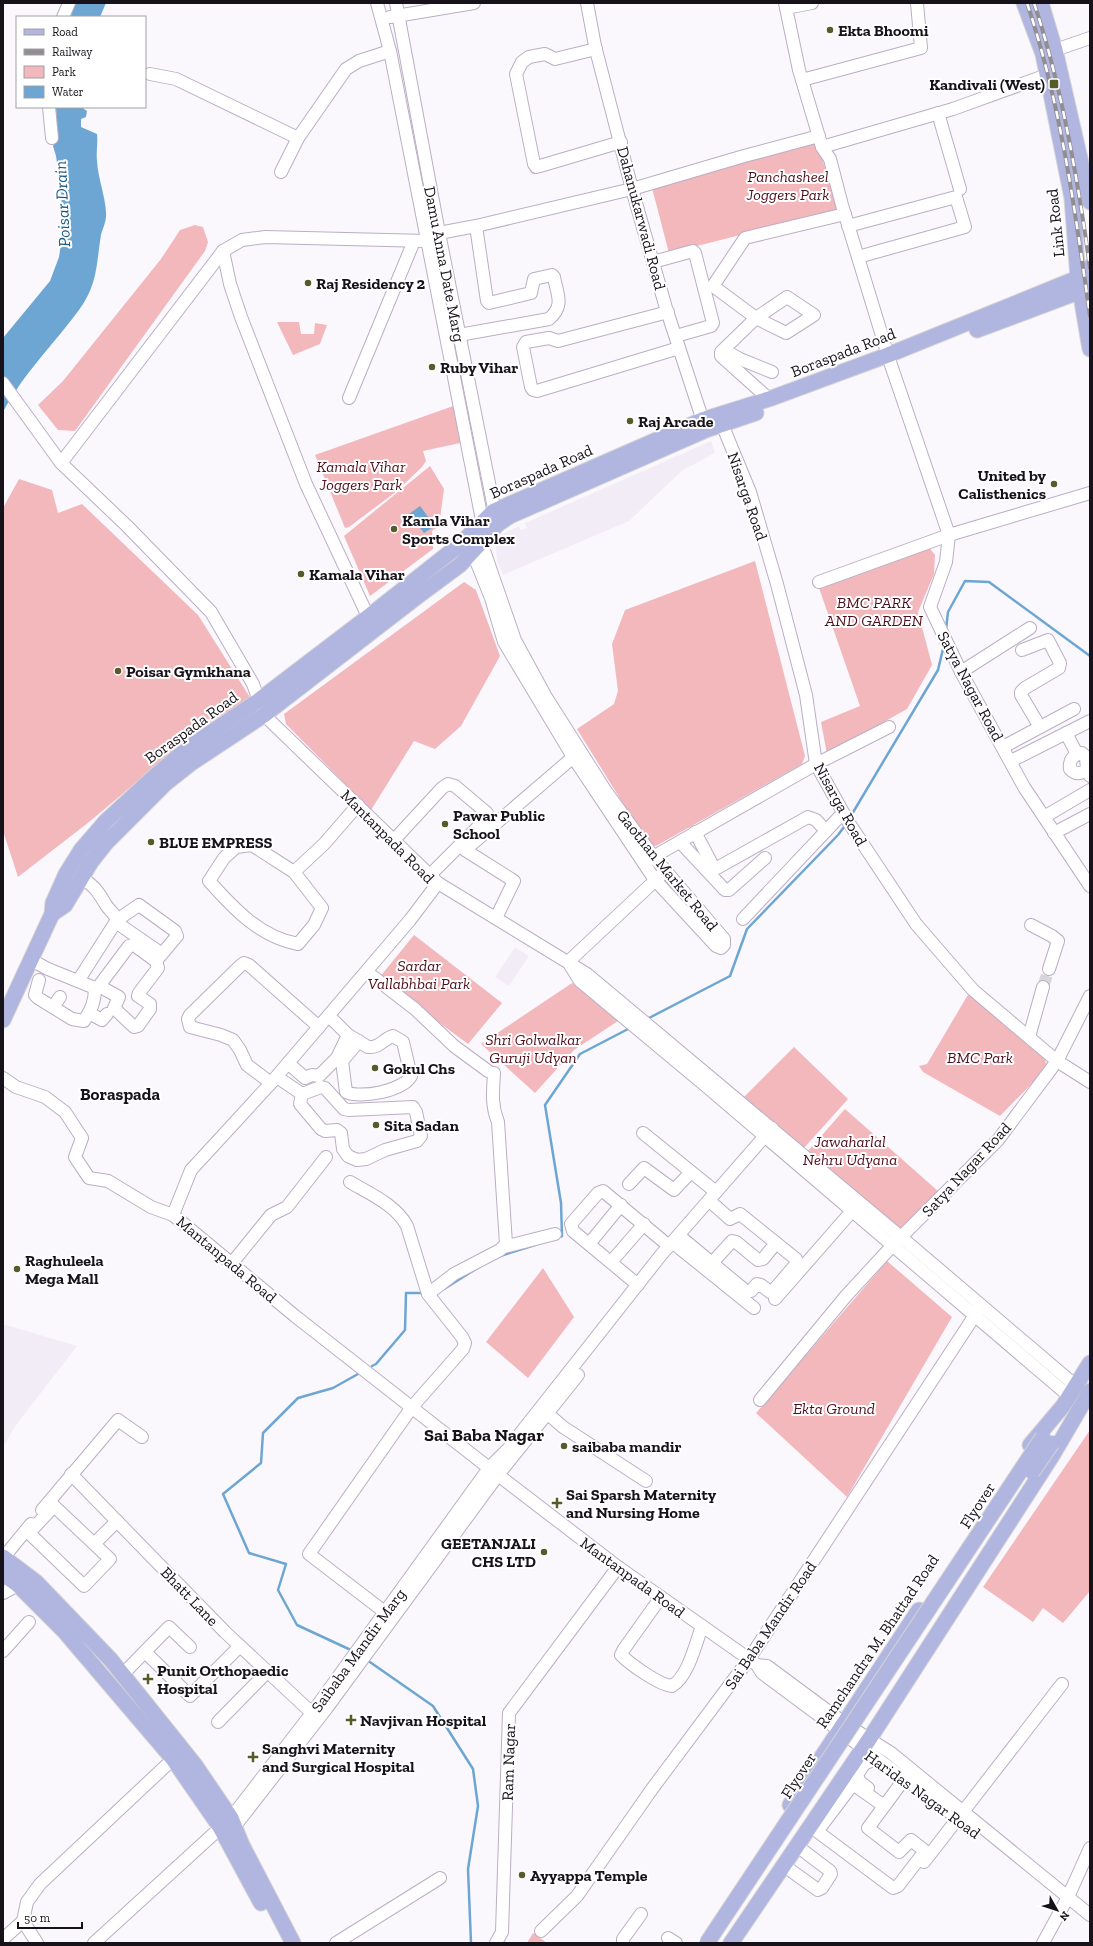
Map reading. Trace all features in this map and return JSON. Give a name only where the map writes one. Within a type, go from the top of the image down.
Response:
[{"type":"main road","name":"Link Road","points":[[1024,3],[1043,54],[1072,198],[1090,349]]},
{"type":"main road","points":[[1041,3],[1056,50],[1089,194]]},
{"type":"main road","points":[[1084,290],[1090,267]]},
{"type":"main road","name":"Boraspada Road","points":[[720,420],[769,399],[1084,290]]},
{"type":"main road","name":"Boraspada Road","points":[[3,1020],[52,914],[53,903],[66,874],[81,850],[103,835],[190,764],[264,715],[482,531],[704,425],[889,358]]},
{"type":"main road","name":"Boraspada Road","points":[[52,914],[65,905],[103,835],[156,775],[192,745],[371,624]]},
{"type":"main road","name":"Ramchandra M. Bhattad Road","points":[[731,1943],[866,1744],[1052,1456],[1071,1400],[1090,1363]]},
{"type":"main road","name":"Ramchandra M. Bhattad Road","points":[[700,1943],[841,1727],[1029,1446],[1071,1400],[1090,1391]]},
{"type":"main road","name":"Flyover","points":[[718,1943],[1048,1440],[1071,1400]]},
{"type":"main road","name":"Flyover","points":[[707,1943],[1048,1440]]},
{"type":"main road","points":[[3,1557],[36,1582],[123,1674],[191,1759],[228,1826],[282,1943]]},
{"type":"main road","points":[[3,1574],[18,1585],[83,1652],[228,1826],[242,1846],[293,1943]]},
{"type":"street","points":[[63,16],[69,3]]},
{"type":"street","name":"Damu Anna Date Marg","points":[[381,3],[382,17],[459,398],[482,531]]},
{"type":"street","name":"Damu Anna Date Marg","points":[[396,3],[471,395],[482,531]]},
{"type":"street","points":[[382,17],[398,17],[474,3]]},
{"type":"street","name":"Dahanukarwadi Road","points":[[587,3],[596,49],[632,189],[668,312],[704,425]]},
{"type":"street","points":[[786,5],[812,3]]},
{"type":"street","points":[[802,80],[921,48],[917,3]]},
{"type":"street","name":"Satya Nagar Road","points":[[786,5],[802,80],[820,142],[830,159],[889,358],[949,535],[946,562],[930,607],[961,672],[1003,748],[1054,833],[1090,886]]},
{"type":"street","points":[[1056,50],[1090,38]]},
{"type":"street","points":[[596,49],[555,59],[545,54],[529,57],[522,62],[516,74],[534,164],[536,166],[540,166],[621,142]]},
{"type":"street","points":[[281,172],[298,138],[346,68],[358,61],[390,52]]},
{"type":"street","points":[[150,74],[176,79],[298,138]]},
{"type":"street","points":[[61,463],[223,251],[242,240],[265,237],[428,241],[439,233],[476,226],[632,189],[744,156],[820,142],[938,113],[1047,75]]},
{"type":"street","points":[[49,108],[52,138]]},
{"type":"street","points":[[938,113],[960,189]]},
{"type":"street","points":[[769,399],[721,356],[724,350],[756,318],[713,286],[745,238],[847,220],[956,197],[965,227],[858,257]]},
{"type":"street","points":[[460,335],[549,319],[556,313],[560,305],[554,277],[552,276],[534,279],[532,282],[532,291],[529,294],[489,303],[487,301],[476,226]]},
{"type":"street","points":[[349,398],[414,241]]},
{"type":"street","points":[[223,251],[230,284],[240,317],[306,484],[371,624]]},
{"type":"street","points":[[653,262],[693,251],[695,253],[713,323],[711,326],[676,336]]},
{"type":"street","points":[[668,312],[558,341],[549,338],[526,342],[523,347],[531,387],[533,390],[537,391],[679,348]]},
{"type":"street","points":[[724,350],[740,359],[772,372]]},
{"type":"street","name":"Mantanpada Road","points":[[3,383],[61,463],[127,526],[210,612],[253,684],[264,715],[434,879],[367,972],[276,1078],[191,1170],[173,1215],[295,1316],[618,1567],[658,1601],[700,1630],[753,1662]]},
{"type":"street","points":[[459,398],[471,395]]},
{"type":"street","name":"Nisarga Road","points":[[720,420],[750,492],[777,584],[806,695],[816,764],[843,812],[916,924],[973,990],[1056,1061],[1090,1082]]},
{"type":"street","points":[[819,582],[949,535],[1090,494]]},
{"type":"street","name":"Gaothan Market Road","points":[[482,531],[497,605],[515,640],[525,668],[551,714],[648,860],[655,880],[716,946],[721,948],[724,945],[724,940],[666,872],[648,860]]},
{"type":"street","points":[[961,672],[1030,628]]},
{"type":"street","points":[[1022,650],[1048,640],[1060,663],[1060,668],[1025,688],[1021,692],[1021,695],[1040,727]]},
{"type":"street","points":[[1003,748],[1074,709]]},
{"type":"street","points":[[1011,761],[1090,721]]},
{"type":"street","points":[[648,860],[816,764],[890,726]]},
{"type":"street","points":[[1066,733],[1077,754]]},
{"type":"street","points":[[1082,753],[1086,757],[1088,773],[1074,773],[1070,770],[1069,763],[1077,754],[1082,753]]},
{"type":"street","points":[[496,918],[514,881],[465,850],[577,754]]},
{"type":"street","points":[[394,840],[442,788],[448,784],[455,786],[487,813],[487,818],[434,879],[587,974],[633,1018],[978,1311],[1071,1400]]},
{"type":"street","points":[[1044,817],[1090,790]]},
{"type":"street","points":[[294,872],[324,844],[358,805]]},
{"type":"street","points":[[743,919],[843,812]]},
{"type":"street","points":[[1054,833],[1090,814]]},
{"type":"street","points":[[695,832],[714,868],[717,868],[808,817],[816,820],[826,831]]},
{"type":"street","points":[[680,842],[725,890],[730,890],[765,858]]},
{"type":"street","points":[[252,845],[294,872],[322,908],[314,925],[298,944],[282,941],[249,923],[209,882],[224,858],[236,847],[252,845]]},
{"type":"street","points":[[568,962],[655,880],[666,872]]},
{"type":"street","points":[[81,877],[102,894],[107,906],[115,914],[120,925],[159,957]]},
{"type":"street","points":[[32,960],[78,982],[97,987],[119,997],[114,1008],[134,1027],[138,1026],[150,1009],[150,1004],[138,996],[139,993],[158,968],[159,957],[177,936],[175,931],[139,905],[117,920],[78,982]]},
{"type":"street","points":[[1030,925],[1052,936],[1058,941],[1049,969]]},
{"type":"street","points":[[39,980],[35,995],[78,1021],[84,1021],[95,1000],[97,987],[130,946],[134,945],[159,957]]},
{"type":"street","points":[[298,1092],[321,1087],[325,1088],[344,1109],[349,1110],[413,1107],[416,1112],[421,1136],[417,1141],[385,1150],[366,1159],[357,1160],[348,1156],[344,1148],[341,1133],[337,1130],[325,1131],[322,1129],[300,1104],[298,1092],[294,1085],[247,1065],[240,1050],[233,1040],[190,1026],[188,1019],[190,1015],[244,963],[249,965],[319,1027]]},
{"type":"street","points":[[367,972],[415,1009],[454,1046],[491,1072],[493,1111],[498,1122],[506,1237],[504,1247]]},
{"type":"street","points":[[1029,1037],[1043,987]]},
{"type":"street","name":"Satya Nagar Road","points":[[760,1400],[846,1296],[897,1241],[998,1140],[1056,1061],[1090,996]]},
{"type":"street","points":[[53,1007],[60,997]]},
{"type":"street","points":[[89,1013],[100,1020],[102,1020],[107,1014]]},
{"type":"street","points":[[329,1016],[348,1034],[359,1041],[365,1046],[374,1048],[393,1036],[403,1042],[411,1076],[408,1082],[395,1088],[370,1094],[352,1095],[346,1092],[342,1061],[359,1041]]},
{"type":"street","points":[[288,1063],[305,1078],[312,1075],[319,1076],[337,1058],[348,1034]]},
{"type":"street","points":[[3,1078],[16,1087],[45,1097],[65,1112],[82,1138],[75,1157],[89,1178],[108,1180],[151,1207],[173,1215]]},
{"type":"street","points":[[643,1133],[714,1190]]},
{"type":"street","points":[[494,1472],[508,1449],[714,1190],[771,1135]]},
{"type":"street","points":[[494,1472],[548,1414],[679,1234],[713,1204],[771,1135]]},
{"type":"street","points":[[771,1135],[852,1211],[897,1241]]},
{"type":"street","points":[[232,1263],[271,1215],[287,1207],[326,1157]]},
{"type":"street","points":[[629,1184],[644,1168],[674,1190],[691,1172]]},
{"type":"street","points":[[350,1182],[402,1217],[407,1226],[428,1294],[465,1343],[463,1349],[412,1407],[309,1554],[390,1615]]},
{"type":"street","points":[[638,1285],[573,1231],[571,1224],[598,1192],[606,1193],[644,1224],[679,1234],[747,1292],[751,1291],[757,1284],[761,1285],[770,1292],[773,1291],[797,1263],[796,1259],[740,1214],[730,1219],[713,1204]]},
{"type":"street","points":[[589,1244],[621,1205]]},
{"type":"street","points":[[775,1299],[852,1211]]},
{"type":"street","points":[[611,1262],[644,1224]]},
{"type":"street","points":[[428,1294],[454,1274],[504,1247],[556,1234]]},
{"type":"street","points":[[679,1234],[754,1308]]},
{"type":"street","points":[[712,1263],[732,1241],[736,1242],[758,1260],[763,1259],[776,1243]]},
{"type":"street","name":"Sai Baba Mandir Road","points":[[541,1931],[577,1896],[652,1789],[753,1662],[978,1311]]},
{"type":"street","points":[[548,1414],[563,1427],[646,1481]]},
{"type":"street","points":[[3,1557],[118,1420],[142,1437]]},
{"type":"street","name":"Saibaba Mandir Marg","points":[[228,1826],[360,1656],[494,1472]]},
{"type":"street","name":"Bhatt Lane","points":[[72,1474],[240,1646],[312,1713]]},
{"type":"street","points":[[54,1506],[95,1543],[110,1559],[84,1586],[29,1533],[54,1506]]},
{"type":"street","points":[[95,1543],[117,1521]]},
{"type":"street","name":"Ram Nagar","points":[[496,1943],[502,1932],[509,1713],[618,1567]]},
{"type":"street","points":[[3,1593],[18,1585]]},
{"type":"street","points":[[658,1601],[621,1655],[632,1664],[661,1682],[672,1686],[677,1683],[684,1673],[700,1630]]},
{"type":"street","points":[[3,1651],[29,1622]]},
{"type":"street","points":[[123,1674],[169,1627],[190,1647]]},
{"type":"street","points":[[145,1652],[190,1696],[240,1646]]},
{"type":"street","name":"Saibaba Mandir Marg","points":[[228,1826],[312,1713],[360,1656]]},
{"type":"street","name":"Haridas Nagar Road","points":[[753,1662],[762,1673],[866,1744],[903,1776],[961,1815]]},
{"type":"street","points":[[218,1722],[268,1671]]},
{"type":"street","points":[[914,1876],[1062,1684]]},
{"type":"street","name":"Haridas Nagar Road","points":[[866,1744],[891,1753],[961,1815],[1066,1900],[1090,1923]]},
{"type":"street","points":[[3,1939],[23,1921],[27,1902],[40,1884],[173,1759]]},
{"type":"street","points":[[873,1760],[864,1764],[858,1771],[858,1778],[860,1782],[877,1795],[883,1796],[903,1776]]},
{"type":"street","points":[[884,1806],[853,1784],[818,1832],[893,1888],[898,1886],[925,1851],[911,1840],[899,1852],[868,1828],[884,1806],[903,1776]]},
{"type":"street","points":[[94,1943],[209,1840],[228,1826]]},
{"type":"street","points":[[784,1865],[818,1890],[822,1888],[831,1874],[830,1871],[796,1846]]},
{"type":"street","points":[[1043,1943],[1066,1900],[1090,1848]]},
{"type":"street","points":[[336,1943],[440,1878]]},
{"type":"street","name":"Haridas Nagar Road","points":[[1066,1900],[1090,1915]]},
{"type":"street","points":[[623,1943],[623,1939],[641,1914]]},
{"type":"street","points":[[23,1921],[36,1943]]},
{"type":"shaded area","points":[[711,441],[715,453],[683,470],[629,521],[503,575],[497,561],[496,548],[502,534],[519,526],[521,530],[527,528],[525,523]]},
{"type":"shaded area","points":[[515,947],[529,956],[509,986],[495,977]]},
{"type":"shaded area","points":[[3,1324],[77,1346],[16,1425],[3,1447]]},
{"type":"green space","name":"Panchasheel Joggers Park","points":[[816,140],[839,210],[669,253],[652,188]]},
{"type":"green space","points":[[195,225],[203,227],[208,242],[205,251],[75,431],[58,430],[38,405],[63,381],[161,259],[180,230]]},
{"type":"green space","points":[[277,322],[299,322],[301,334],[314,334],[315,323],[327,325],[320,344],[293,355]]},
{"type":"green space","name":"Kamala Vihar Joggers Park","points":[[456,405],[460,443],[423,451],[426,461],[422,467],[397,491],[349,527],[345,528],[315,455]]},
{"type":"green space","name":"Kamla Vihar Sports Complex","points":[[430,466],[444,489],[439,526],[432,531],[433,549],[370,596],[344,536]]},
{"type":"green space","name":"Poisar Gymkhana","points":[[19,479],[52,490],[58,513],[82,504],[198,615],[251,699],[194,734],[89,822],[18,877],[3,831],[3,508]]},
{"type":"green space","name":"BMC PARK AND GARDEN","points":[[928,546],[935,555],[934,574],[918,612],[932,665],[907,709],[827,754],[821,722],[860,706],[818,585]]},
{"type":"green space","points":[[755,561],[805,756],[802,764],[656,846],[648,844],[577,729],[614,704],[618,691],[612,644],[625,610]]},
{"type":"green space","points":[[464,582],[476,590],[500,656],[461,726],[435,749],[414,741],[371,810],[286,724],[284,714]]},
{"type":"green space","name":"Sardar Vallabhbai Park","points":[[414,935],[502,1003],[468,1044],[379,978]]},
{"type":"green space","name":"Shri Golwalkar Guruji Udyan","points":[[572,983],[618,1021],[574,1050],[535,1093],[481,1044]]},
{"type":"green space","name":"BMC Park","points":[[969,993],[1043,1053],[1046,1063],[1044,1071],[1000,1116],[923,1072],[919,1066],[927,1064]]},
{"type":"green space","points":[[794,1047],[848,1099],[804,1148],[744,1097]]},
{"type":"green space","name":"Jawaharlal Nehru Udyana","points":[[845,1109],[938,1191],[901,1231],[808,1151]]},
{"type":"green space","name":"Ekta Ground","points":[[887,1261],[952,1317],[847,1497],[756,1413]]},
{"type":"green space","points":[[543,1268],[574,1317],[528,1378],[486,1342]]},
{"type":"green space","points":[[1090,1430],[1090,1591],[1063,1623],[1043,1608],[1033,1622],[983,1587]]},
{"type":"green space","points":[[533,1933],[547,1943],[527,1943]]},
{"type":"water","points":[[76,3],[106,3],[100,16],[70,16]]},
{"type":"water","name":"Poisar Drain","points":[[56,108],[82,108],[87,111],[86,117],[81,119],[81,127],[97,134],[97,158],[105,206],[105,224],[101,235],[95,274],[90,292],[79,310],[29,372],[3,412],[3,338],[50,281],[59,257],[63,231],[61,191],[56,156],[53,146],[57,136]]},
{"type":"water","points":[[420,506],[435,526],[424,533],[409,514]]},
{"type":"waterway","points":[[946,629],[948,612],[965,581],[989,582],[1090,656]]},
{"type":"waterway","points":[[852,814],[938,670],[943,649]]},
{"type":"waterway","points":[[647,1019],[730,976],[747,929],[844,827]]},
{"type":"waterway","points":[[557,1238],[562,1236],[561,1203],[545,1105],[580,1054],[630,1028]]},
{"type":"waterway","points":[[500,1256],[535,1245]]},
{"type":"waterway","points":[[444,1289],[479,1267]]},
{"type":"waterway","points":[[372,1366],[376,1364],[405,1330],[406,1293],[421,1293]]},
{"type":"waterway","points":[[353,1651],[297,1625],[278,1590],[286,1564],[249,1553],[223,1494],[261,1463],[263,1433],[298,1398],[333,1388],[358,1374]]},
{"type":"waterway","points":[[367,1660],[433,1706],[473,1769],[478,1806],[468,1869],[471,1943]]},
{"type":"tunnel","points":[[1043,987],[1049,969]]},
{"type":"railway","points":[[1027,3],[1049,80],[1066,158],[1090,316]]},
{"type":"railway","points":[[1034,3],[1053,68],[1068,134],[1090,268]]},
{"type":"place","name":"Ekta Bhoomi","points":[[830,30]]},
{"type":"place","name":"Kandivali (West)","points":[[1054,84]]},
{"type":"place","name":"Raj Residency 2","points":[[308,283]]},
{"type":"place","name":"Ruby Vihar","points":[[432,367]]},
{"type":"place","name":"Raj Arcade","points":[[630,421]]},
{"type":"place","name":"United by Calisthenics","points":[[1054,484]]},
{"type":"place","name":"Kamla Vihar Sports Complex","points":[[394,529]]},
{"type":"place","name":"Kamala Vihar","points":[[301,574]]},
{"type":"place","name":"Poisar Gymkhana","points":[[118,671]]},
{"type":"place","name":"Pawar Public School","points":[[445,824]]},
{"type":"place","name":"BLUE EMPRESS","points":[[151,842]]},
{"type":"place","name":"Gokul Chs","points":[[375,1068]]},
{"type":"place","name":"Sita Sadan","points":[[376,1125]]},
{"type":"place","name":"Raghuleela Mega Mall","points":[[17,1269]]},
{"type":"place","name":"saibaba mandir","points":[[564,1446]]},
{"type":"place","name":"Sai Sparsh Maternity and Nursing Home","points":[[557,1503]]},
{"type":"place","name":"GEETANJALI CHS LTD","points":[[544,1552]]},
{"type":"place","name":"Punit Orthopaedic Hospital","points":[[148,1679]]},
{"type":"place","name":"Navjivan Hospital","points":[[351,1720]]},
{"type":"place","name":"Sanghvi Maternity and Surgical Hospital","points":[[253,1757]]},
{"type":"place","name":"Ayyappa Temple","points":[[522,1875]]},
{"type":"district","name":"Boraspada","points":[[120,1094]]},
{"type":"district","name":"Sai Baba Nagar","points":[[484,1435]]}]
